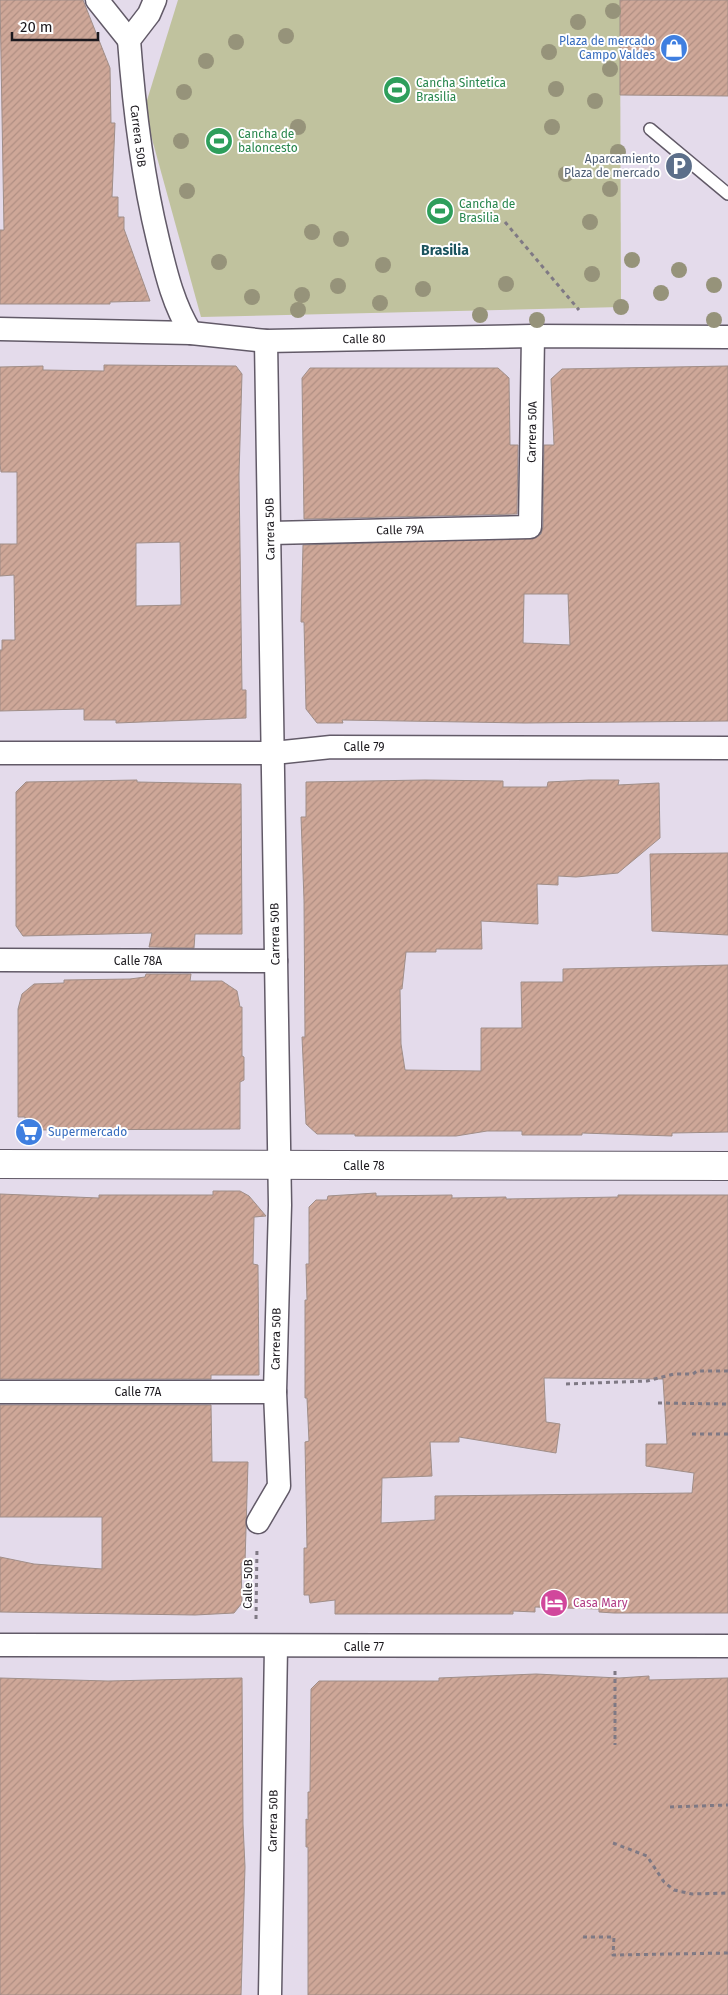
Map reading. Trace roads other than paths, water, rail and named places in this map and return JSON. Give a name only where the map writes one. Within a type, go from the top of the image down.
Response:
[{"type":"street","points":[[97,0],[129,40],[149,14],[155,0]]},
{"type":"street","name":"Carrera 50B","points":[[129,40],[134,111],[144,184],[178,312],[191,333]]},
{"type":"street","name":"Calle 80","points":[[0,329],[191,333],[266,340],[533,336],[618,338],[728,337]]},
{"type":"street","name":"Carrera 50A","points":[[530,527],[533,336]]},
{"type":"street","name":"Carrera 50B","points":[[258,1522],[278,1486],[275,1392],[279,1166],[271,532],[266,340]]},
{"type":"street","name":"Calle 79A","points":[[271,532],[530,527]]},
{"type":"street","name":"Calle 79","points":[[0,753],[274,753],[331,747],[728,748]]},
{"type":"street","name":"Calle 78A","points":[[0,961],[276,961]]},
{"type":"street","name":"Calle 78","points":[[0,1164],[728,1166]]},
{"type":"street","name":"Calle 77A","points":[[0,1392],[275,1392]]},
{"type":"street","name":"Calle 77","points":[[0,1645],[728,1646]]},
{"type":"street","name":"Carrera 50B","points":[[266,1646],[270,1995]]},
{"type":"lane","points":[[650,129],[728,194]]},
{"type":"place","name":"Plaza de mercado Campo Valdes","points":[[674,48]]},
{"type":"place","name":"Cancha Sintetica Brasilia","points":[[397,90]]},
{"type":"place","name":"Cancha de baloncesto","points":[[219,141]]},
{"type":"place","name":"Aparcamiento Plaza de mercado","points":[[679,166]]},
{"type":"place","name":"Cancha de Brasilia","points":[[440,211]]},
{"type":"place","name":"Supermercado","points":[[29,1132]]},
{"type":"place","name":"Casa Mary","points":[[554,1603]]},
{"type":"district","name":"Brasilia","points":[[445,250]]}]
